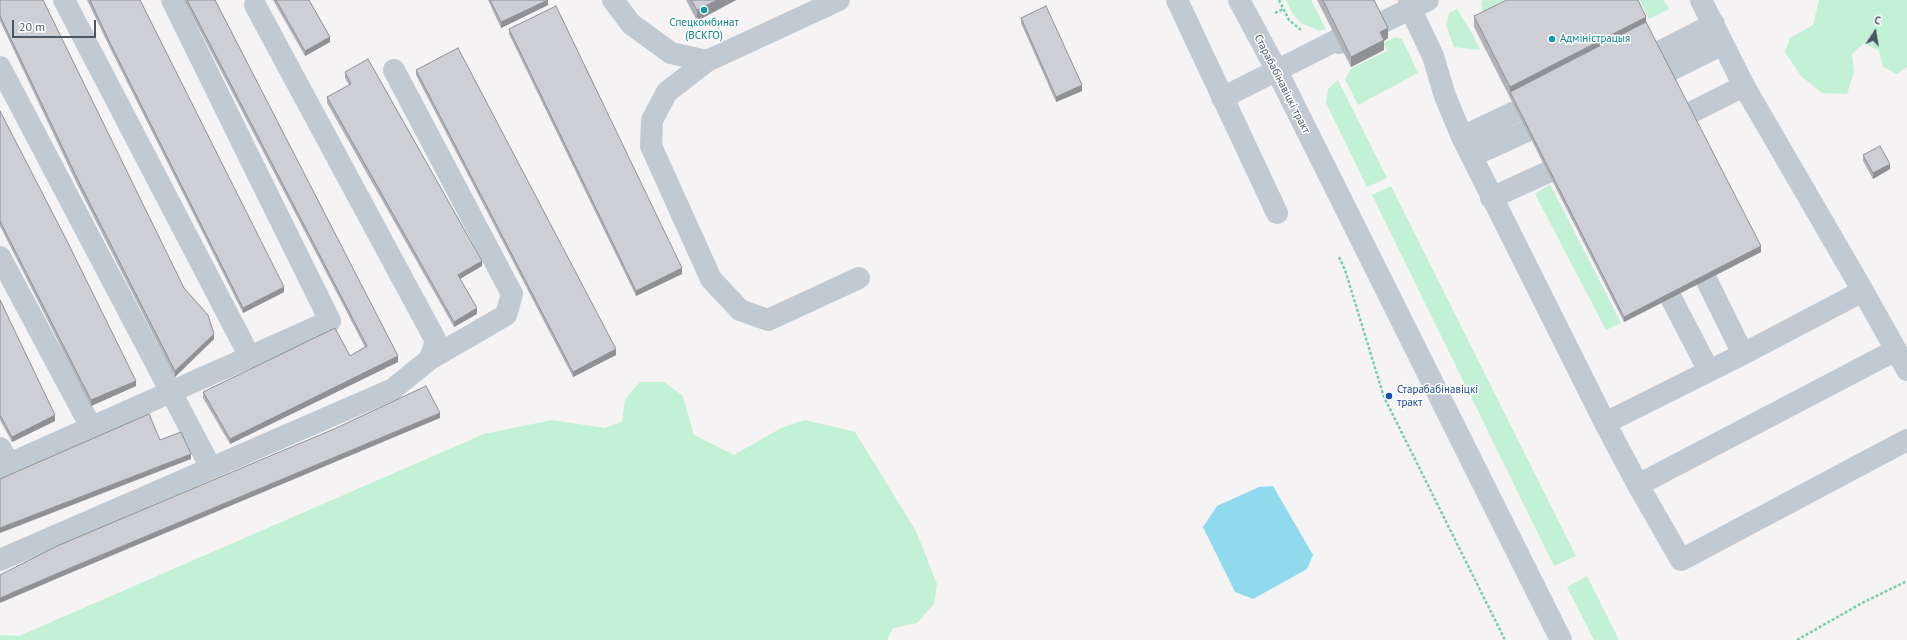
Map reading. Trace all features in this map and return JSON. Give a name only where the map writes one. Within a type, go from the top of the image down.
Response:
[{"type":"street","points":[[64,0],[250,357]]},
{"type":"street","points":[[3,460],[91,428],[330,321],[172,0]]},
{"type":"street","points":[[613,0],[631,24],[671,53],[707,61]]},
{"type":"street","points":[[839,0],[707,61],[667,92],[652,120],[651,146],[711,279],[740,310],[768,320],[859,278]]},
{"type":"street","points":[[1177,0],[1277,213]]},
{"type":"street","name":"Старабабінавіцкі тракт","points":[[1239,0],[1277,71],[1561,640]]},
{"type":"street","points":[[1701,0],[1744,86],[1907,370]]},
{"type":"street","points":[[1381,23],[1416,3],[1445,96],[1491,198],[1605,423],[1638,485],[1681,560],[1907,440]]},
{"type":"street","points":[[255,5],[436,341],[430,359]]},
{"type":"street","points":[[1659,52],[1714,24]]},
{"type":"street","points":[[1222,98],[1338,40],[1339,43]]},
{"type":"street","points":[[1669,71],[1723,44]]},
{"type":"street","points":[[0,67],[172,391],[211,468]]},
{"type":"street","points":[[0,560],[393,389],[430,359],[506,315],[512,294],[394,70]]},
{"type":"street","points":[[1690,114],[1744,86]]},
{"type":"street","points":[[1467,147],[1517,111]]},
{"type":"street","points":[[1467,147],[1527,131]]},
{"type":"street","points":[[1491,198],[1548,172]]},
{"type":"street","points":[[0,257],[91,428]]},
{"type":"street","points":[[1706,280],[1743,354]]},
{"type":"street","points":[[1605,423],[1743,354],[1863,291]]},
{"type":"street","points":[[1671,298],[1709,371]]},
{"type":"street","points":[[1638,485],[1896,350]]},
{"type":"path","points":[[1274,14],[1284,9]]},
{"type":"path","points":[[1338,256],[1345,270],[1384,397],[1505,640]]},
{"type":"path","points":[[1797,640],[1862,603],[1907,581]]},
{"type":"green space","points":[[1286,0],[1311,0],[1326,29],[1320,31],[1301,23],[1292,13]]},
{"type":"green space","points":[[1518,0],[1484,17],[1481,1]]},
{"type":"green space","points":[[1640,0],[1664,0],[1669,9],[1649,19]]},
{"type":"green space","points":[[1819,0],[1907,0],[1907,67],[1897,74],[1883,67],[1879,51],[1864,43],[1852,54],[1854,72],[1847,94],[1822,93],[1801,76],[1785,52],[1790,38],[1813,25]]},
{"type":"green space","points":[[1457,9],[1473,35],[1480,50],[1454,47],[1446,25],[1449,13]]},
{"type":"green space","points":[[1395,37],[1402,39],[1418,73],[1358,105],[1345,79],[1352,68],[1387,51],[1383,43]]},
{"type":"green space","points":[[1338,80],[1387,178],[1367,187],[1326,103],[1328,89]]},
{"type":"green space","points":[[1550,184],[1621,323],[1606,330],[1535,194]]},
{"type":"green space","points":[[1391,186],[1576,556],[1554,566],[1372,195]]},
{"type":"green space","points":[[640,382],[664,382],[683,396],[694,435],[734,455],[781,428],[805,420],[855,432],[916,531],[937,584],[934,604],[917,623],[893,628],[887,640],[0,640],[0,635],[19,636],[484,434],[552,420],[604,428],[622,422],[625,399]]},
{"type":"green space","points":[[1587,576],[1619,640],[1594,640],[1567,587]]},
{"type":"water","points":[[1273,486],[1313,555],[1307,569],[1253,599],[1235,592],[1203,527],[1217,506],[1259,487]]},
{"type":"building","points":[[0,0],[43,0],[184,288],[208,315],[214,334],[175,371],[77,178],[0,16]]},
{"type":"building","points":[[90,0],[140,0],[284,287],[243,308],[109,41]]},
{"type":"building","points":[[187,0],[215,0],[398,356],[230,439],[203,392],[335,328],[350,356],[367,346]]},
{"type":"building","points":[[276,0],[309,0],[330,37],[305,51]]},
{"type":"building","points":[[490,0],[548,0],[501,22]]},
{"type":"building","points":[[691,0],[717,0],[697,10]]},
{"type":"building","points":[[1323,0],[1374,0],[1388,28],[1380,32],[1384,40],[1351,57]]},
{"type":"building","name":"Адміністрацыя","points":[[1507,0],[1638,0],[1646,17],[1510,87],[1474,16]]},
{"type":"building","points":[[556,6],[682,268],[636,291],[509,29]]},
{"type":"building","points":[[1046,6],[1082,85],[1056,97],[1021,18]]},
{"type":"building","points":[[1646,22],[1761,246],[1624,317],[1510,92]]},
{"type":"building","points":[[458,48],[616,349],[573,372],[416,70]]},
{"type":"building","points":[[368,59],[482,261],[458,275],[477,308],[454,322],[327,97],[351,84],[345,72]]},
{"type":"building","points":[[0,111],[67,241],[136,381],[91,400],[0,221]]},
{"type":"building","points":[[1880,146],[1890,164],[1873,173],[1863,155]]},
{"type":"building","points":[[0,300],[55,415],[12,437],[0,415]]},
{"type":"building","points":[[426,386],[440,413],[0,598],[0,575],[57,546],[334,429]]},
{"type":"building","points":[[149,414],[160,440],[181,432],[191,454],[0,528],[0,479]]},
{"type":"place","name":"Спецкомбинат (ВСКГО)","points":[[704,10]]},
{"type":"place","name":"Адміністрацыя","points":[[1552,39]]},
{"type":"place","name":"Старабабінавіцкі тракт","points":[[1389,396]]}]
